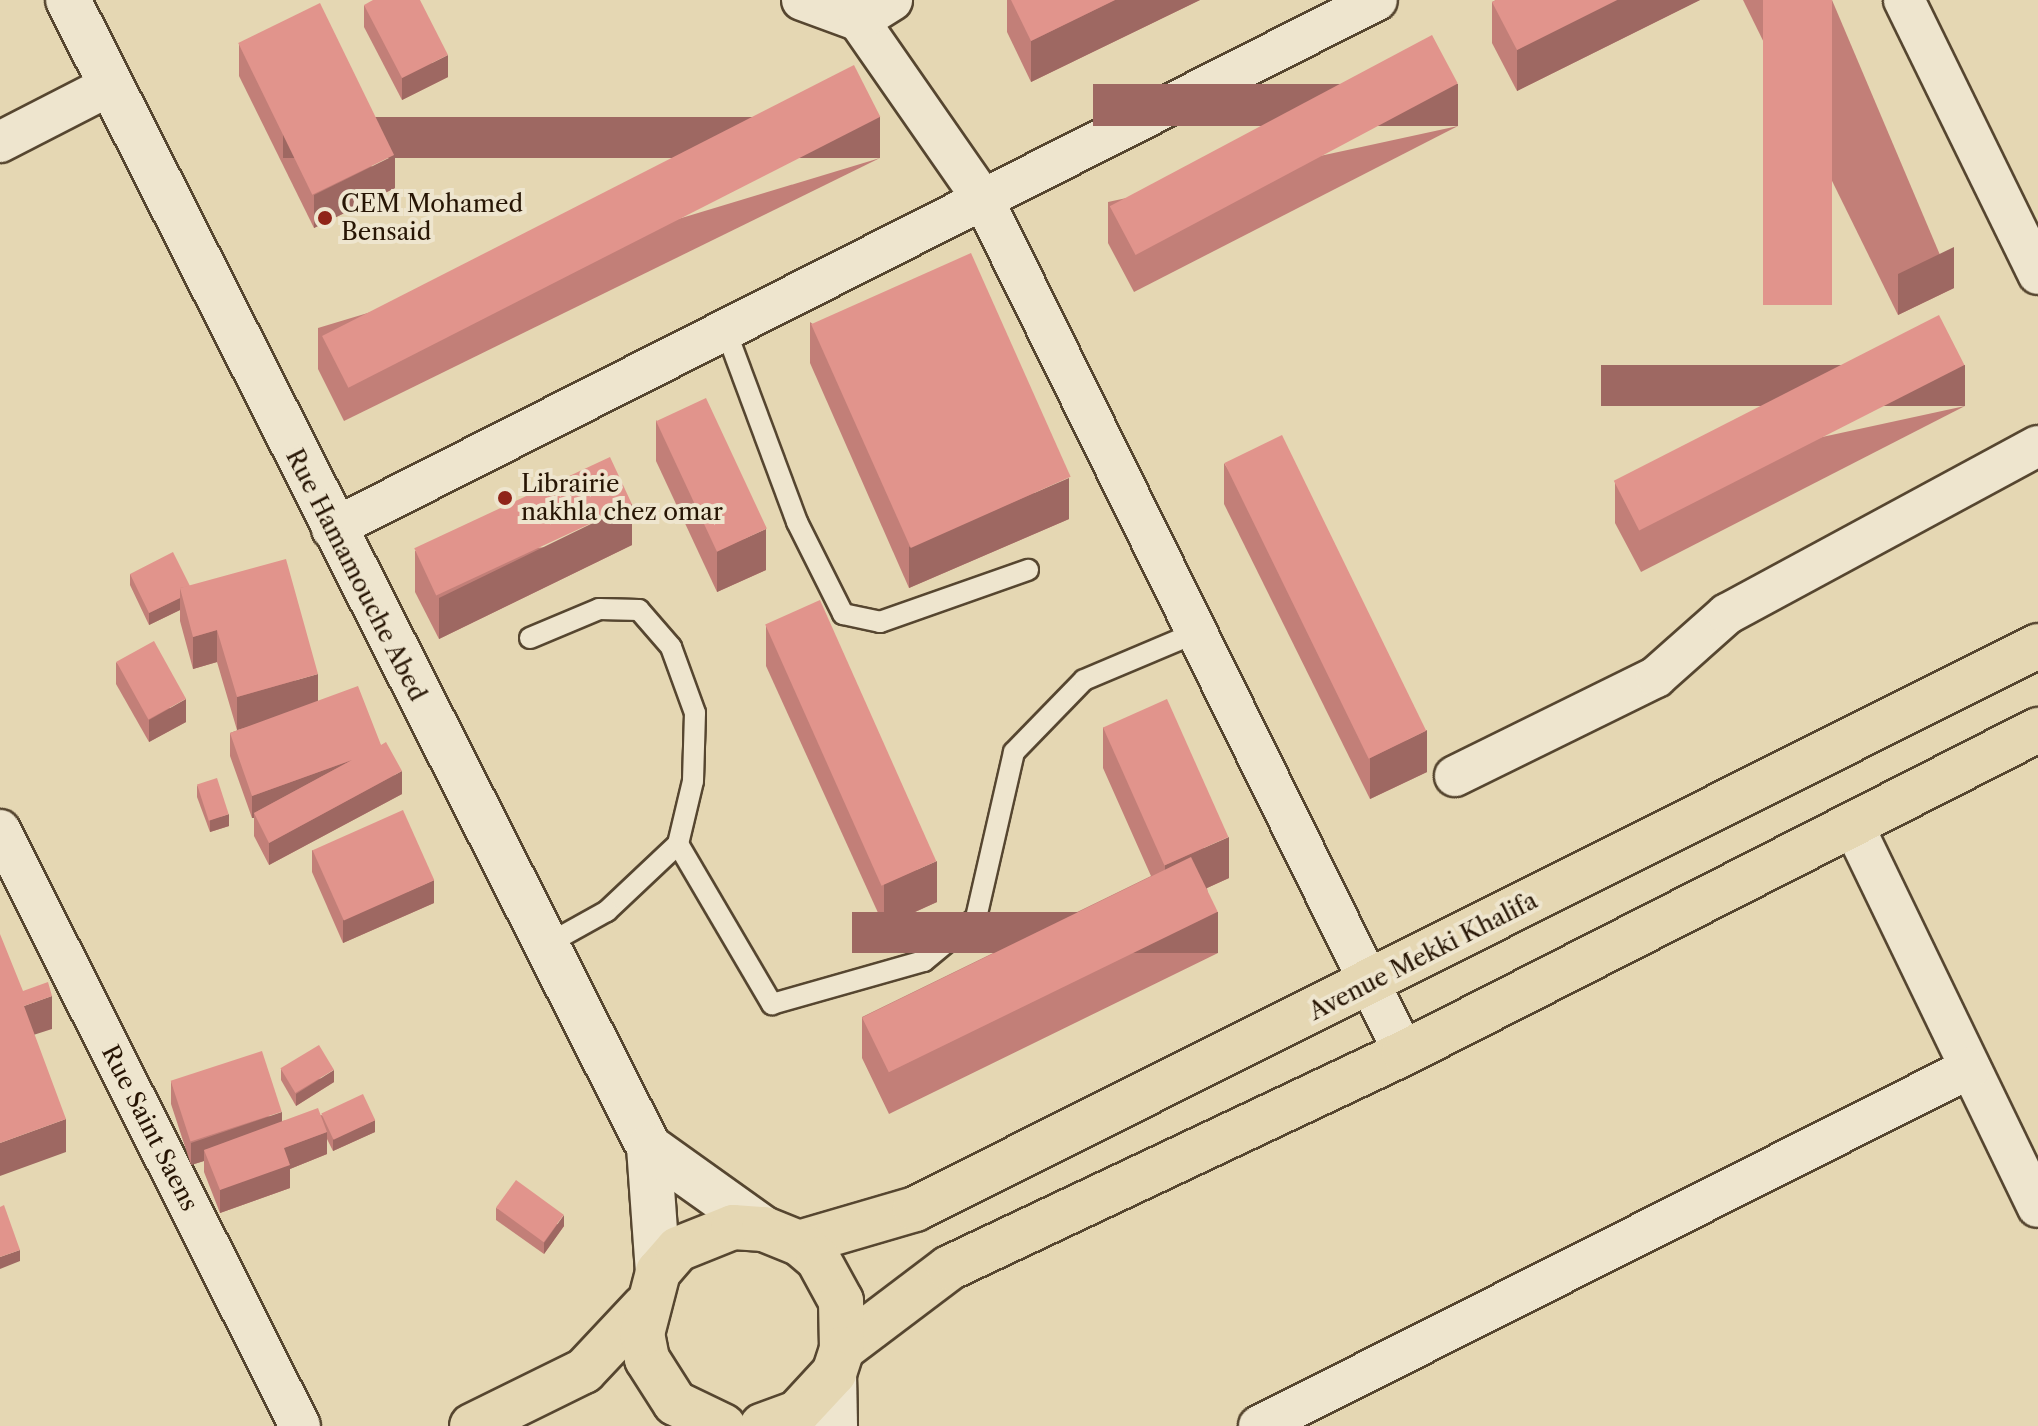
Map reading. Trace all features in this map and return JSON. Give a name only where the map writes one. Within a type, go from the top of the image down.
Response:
[{"type":"main road","name":"Rue Hamamouche Abed","points":[[68,0],[332,529],[649,1147]]},
{"type":"main road","name":"Avenue Mekki Khalifa","points":[[651,1290],[704,1234],[781,1236],[915,1209],[1370,984],[2038,646]]},
{"type":"main road","points":[[762,1426],[797,1413],[838,1361],[949,1268],[1404,1053],[2038,730]]},
{"type":"main road","points":[[649,1147],[781,1236],[832,1279],[843,1313],[835,1426]]},
{"type":"main road","points":[[649,1147],[651,1290],[647,1359],[667,1393],[704,1424]]},
{"type":"main road","points":[[472,1426],[584,1371],[651,1290]]},
{"type":"street","points":[[802,0],[859,21],[984,201],[1404,1053]]},
{"type":"street","points":[[859,21],[892,0]]},
{"type":"street","points":[[332,529],[1377,0]]},
{"type":"street","points":[[1904,0],[2038,274]]},
{"type":"street","points":[[0,142],[111,85]]},
{"type":"street","points":[[1455,776],[1656,677],[1727,614],[2038,446]]},
{"type":"street","points":[[1853,825],[2038,1207]]},
{"type":"street","name":"Rue Saint Saens","points":[[0,830],[300,1426]]},
{"type":"street","points":[[1259,1426],[1970,1068]]},
{"type":"lane","points":[[726,331],[797,522],[843,614],[880,622],[1028,570]]},
{"type":"lane","points":[[530,638],[599,609],[639,610],[671,647],[695,713],[693,781],[678,844],[607,911],[544,946]]},
{"type":"lane","points":[[678,844],[772,1004],[924,961],[976,918],[1014,752],[1084,680],[1195,633]]},
{"type":"building","points":[[373,0],[420,0],[448,55],[402,78],[364,5]]},
{"type":"building","points":[[1011,0],[1115,0],[1031,41]]},
{"type":"building","points":[[1617,0],[1517,50],[1492,2]]},
{"type":"building","points":[[1763,0],[1832,0],[1832,305],[1763,305]]},
{"type":"building","points":[[320,3],[394,155],[312,195],[238,43]]},
{"type":"building","points":[[1432,35],[1458,84],[1136,255],[1110,206]]},
{"type":"building","points":[[854,65],[880,117],[348,388],[322,336]]},
{"type":"building","points":[[971,253],[1071,477],[911,548],[811,324]]},
{"type":"building","points":[[1939,315],[1964,365],[1639,531],[1614,481]]},
{"type":"building","points":[[706,398],[767,529],[717,552],[656,421]]},
{"type":"building","points":[[1282,435],[1426,731],[1369,759],[1224,463]]},
{"type":"building","points":[[610,457],[632,504],[436,595],[414,548]]},
{"type":"building","points":[[173,552],[190,586],[180,588],[180,598],[149,613],[130,574]]},
{"type":"building","points":[[286,559],[318,674],[237,697],[217,630],[193,637],[180,588]]},
{"type":"building","points":[[820,600],[936,861],[882,886],[765,624]]},
{"type":"building","points":[[154,641],[186,699],[148,720],[116,662]]},
{"type":"building","points":[[358,686],[381,745],[386,742],[402,771],[269,843],[254,813],[352,760],[252,796],[230,733]]},
{"type":"building","points":[[1167,699],[1228,837],[1164,865],[1103,727]]},
{"type":"building","points":[[217,778],[229,814],[209,821],[197,784]]},
{"type":"building","points":[[403,810],[434,880],[344,921],[313,850]]},
{"type":"building","points":[[1191,857],[1218,912],[889,1072],[862,1017]]},
{"type":"building","points":[[0,934],[23,991],[48,982],[52,996],[24,1006],[66,1119],[0,1143]]},
{"type":"building","points":[[319,1045],[334,1070],[295,1093],[280,1068]]},
{"type":"building","points":[[262,1051],[282,1112],[190,1142],[171,1081]]},
{"type":"building","points":[[363,1094],[375,1120],[334,1140],[321,1113]]},
{"type":"building","points":[[318,1108],[327,1132],[284,1148],[290,1165],[220,1190],[204,1150]]},
{"type":"building","points":[[516,1180],[564,1215],[544,1242],[496,1208]]},
{"type":"building","points":[[4,1205],[20,1250],[0,1257],[0,1207]]},
{"type":"place","name":"CEM Mohamed Bensaid","points":[[325,218]]},
{"type":"place","name":"Librairie nakhla chez omar","points":[[505,498]]}]
